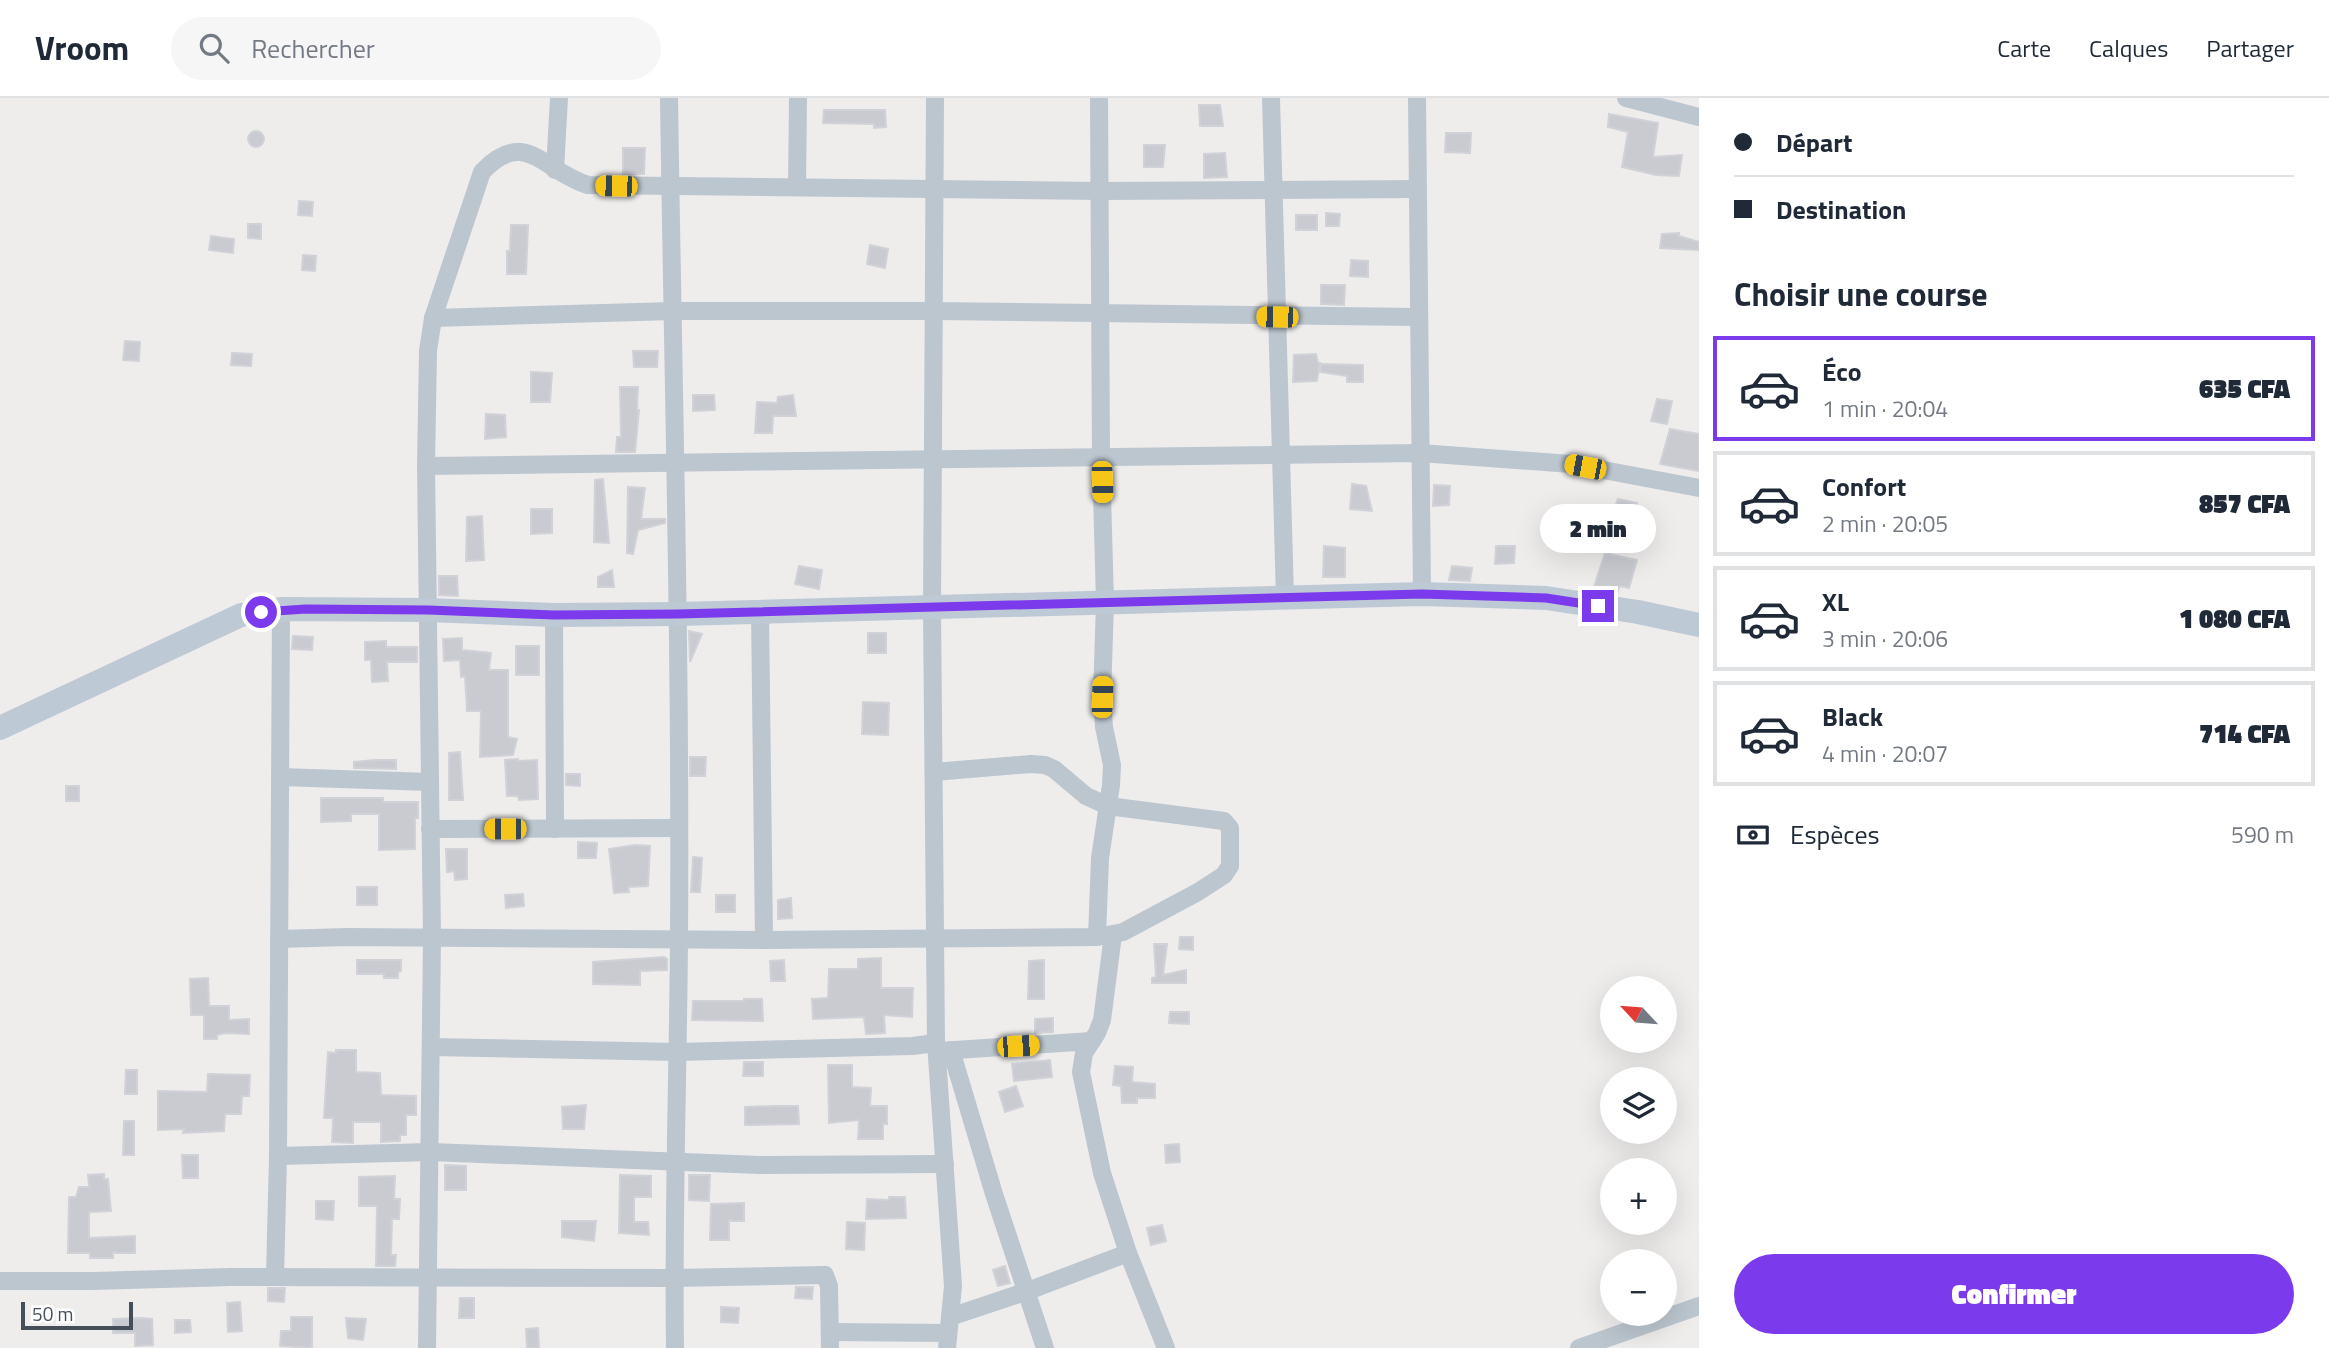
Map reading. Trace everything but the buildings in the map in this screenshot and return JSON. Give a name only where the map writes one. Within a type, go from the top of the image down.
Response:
[{"type":"main road","points":[[0,728],[241,615],[281,609],[428,610],[554,615],[678,614],[1422,594],[1546,598],[1699,625]]},
{"type":"street","points":[[555,170],[559,98]]},
{"type":"street","points":[[669,98],[678,614],[679,939],[674,1160],[675,1348]]},
{"type":"street","points":[[797,187],[798,98]]},
{"type":"street","points":[[935,98],[932,609],[936,939],[953,1286],[948,1333]]},
{"type":"street","points":[[1099,98],[1101,458],[1105,602],[1102,697],[1104,727],[1112,765],[1100,858],[1105,936],[1102,1020],[1084,1053],[1082,1072],[1102,1173],[1128,1252],[1166,1348]]},
{"type":"street","points":[[1271,98],[1285,598]]},
{"type":"street","points":[[1417,98],[1422,594]]},
{"type":"street","points":[[1626,98],[1699,115]]},
{"type":"street","points":[[427,1348],[432,938],[426,466],[428,351],[433,318],[482,172],[495,157],[515,150],[534,155],[570,180],[588,185],[1100,191],[1418,189]]},
{"type":"street","points":[[433,318],[672,311],[934,311],[1419,317]]},
{"type":"street","points":[[426,466],[1420,453],[1571,464],[1699,488]]},
{"type":"street","points":[[275,1277],[281,609]]},
{"type":"street","points":[[760,611],[764,940]]},
{"type":"street","points":[[554,615],[555,829]]},
{"type":"street","points":[[279,939],[764,940],[1105,936],[1123,932],[1189,897],[1224,875],[1230,866],[1230,828],[1224,821],[1108,806],[1086,796],[1062,775],[1045,765],[934,772]]},
{"type":"street","points":[[280,777],[430,782]]},
{"type":"street","points":[[430,829],[679,828]]},
{"type":"street","points":[[431,1047],[677,1052],[912,1046],[941,1048],[1092,1041]]},
{"type":"street","points":[[941,1048],[1045,1348]]},
{"type":"street","points":[[278,1157],[431,1152],[760,1165],[945,1164]]},
{"type":"street","points":[[0,1281],[825,1275],[829,1286],[830,1340],[948,1333],[1025,1292],[1128,1252]]},
{"type":"street","points":[[1579,1348],[1699,1306]]},
{"type":"route","points":[[261,612],[306,609],[554,615],[678,614],[1422,594],[1546,598],[1598,606]]}]
